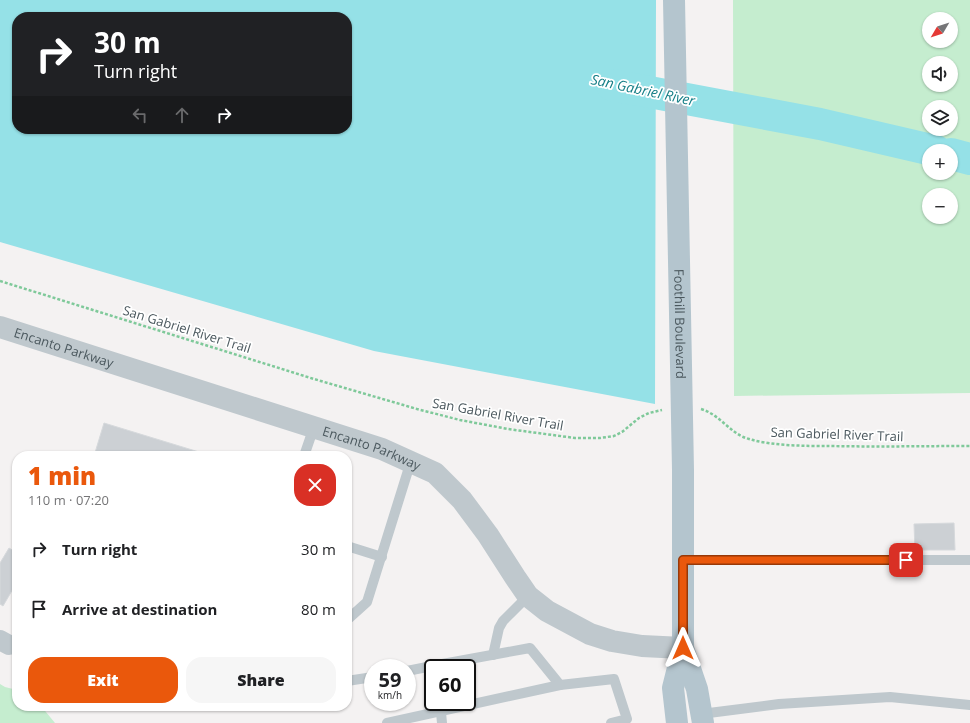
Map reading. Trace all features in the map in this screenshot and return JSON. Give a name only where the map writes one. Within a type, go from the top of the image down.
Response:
[{"type":"main road","name":"Foothill Boulevard","points":[[674,0],[683,470],[683,648],[673,688],[677,723]]},
{"type":"main road","name":"Foothill Boulevard","points":[[683,648],[697,689],[702,718]]},
{"type":"street","name":"Encanto Parkway","points":[[0,327],[382,449],[411,461],[435,473],[462,500],[488,535],[528,596],[547,611],[590,634],[612,641],[642,646],[683,648]]},
{"type":"lane","points":[[306,451],[314,427]]},
{"type":"lane","points":[[352,616],[367,602],[411,461]]},
{"type":"lane","points":[[352,548],[382,557]]},
{"type":"lane","points":[[683,560],[970,560]]},
{"type":"lane","points":[[493,655],[499,628],[503,621],[528,596]]},
{"type":"lane","points":[[475,659],[530,648],[560,685]]},
{"type":"lane","points":[[352,680],[364,678]]},
{"type":"lane","points":[[476,700],[560,685],[614,679],[627,719],[610,723]]},
{"type":"lane","points":[[702,718],[778,704],[890,697],[970,705]]},
{"type":"lane","points":[[387,723],[425,711]]},
{"type":"lane","points":[[441,711],[442,723]]},
{"type":"path","name":"San Gabriel River Trail","points":[[0,281],[314,379],[460,420],[508,429],[575,438],[600,438],[614,436],[622,432],[639,418],[658,410],[665,410]]},
{"type":"path","name":"San Gabriel River Trail","points":[[699,409],[715,415],[739,435],[747,439],[757,441],[804,446],[970,446]]},
{"type":"green space","points":[[733,0],[970,0],[970,393],[734,396]]},
{"type":"green space","points":[[0,684],[12,689],[12,711],[45,711],[55,723],[0,723]]},
{"type":"water","points":[[0,0],[656,0],[655,404],[374,351],[0,242]]},
{"type":"pier","points":[[657,0],[658,0],[658,176]]},
{"type":"building","points":[[104,423],[196,451],[96,451]]},
{"type":"building","points":[[954,523],[955,550],[915,550],[914,524]]},
{"type":"building","points":[[9,548],[12,550],[12,591],[3,606],[0,604],[0,563]]},
{"type":"waterway","name":"San Gabriel River","points":[[612,85],[820,124],[922,148]]},
{"type":"waterway","name":"San Gabriel River","points":[[958,156],[970,159]]},
{"type":"route","points":[[683,648],[683,560],[906,560]]}]
